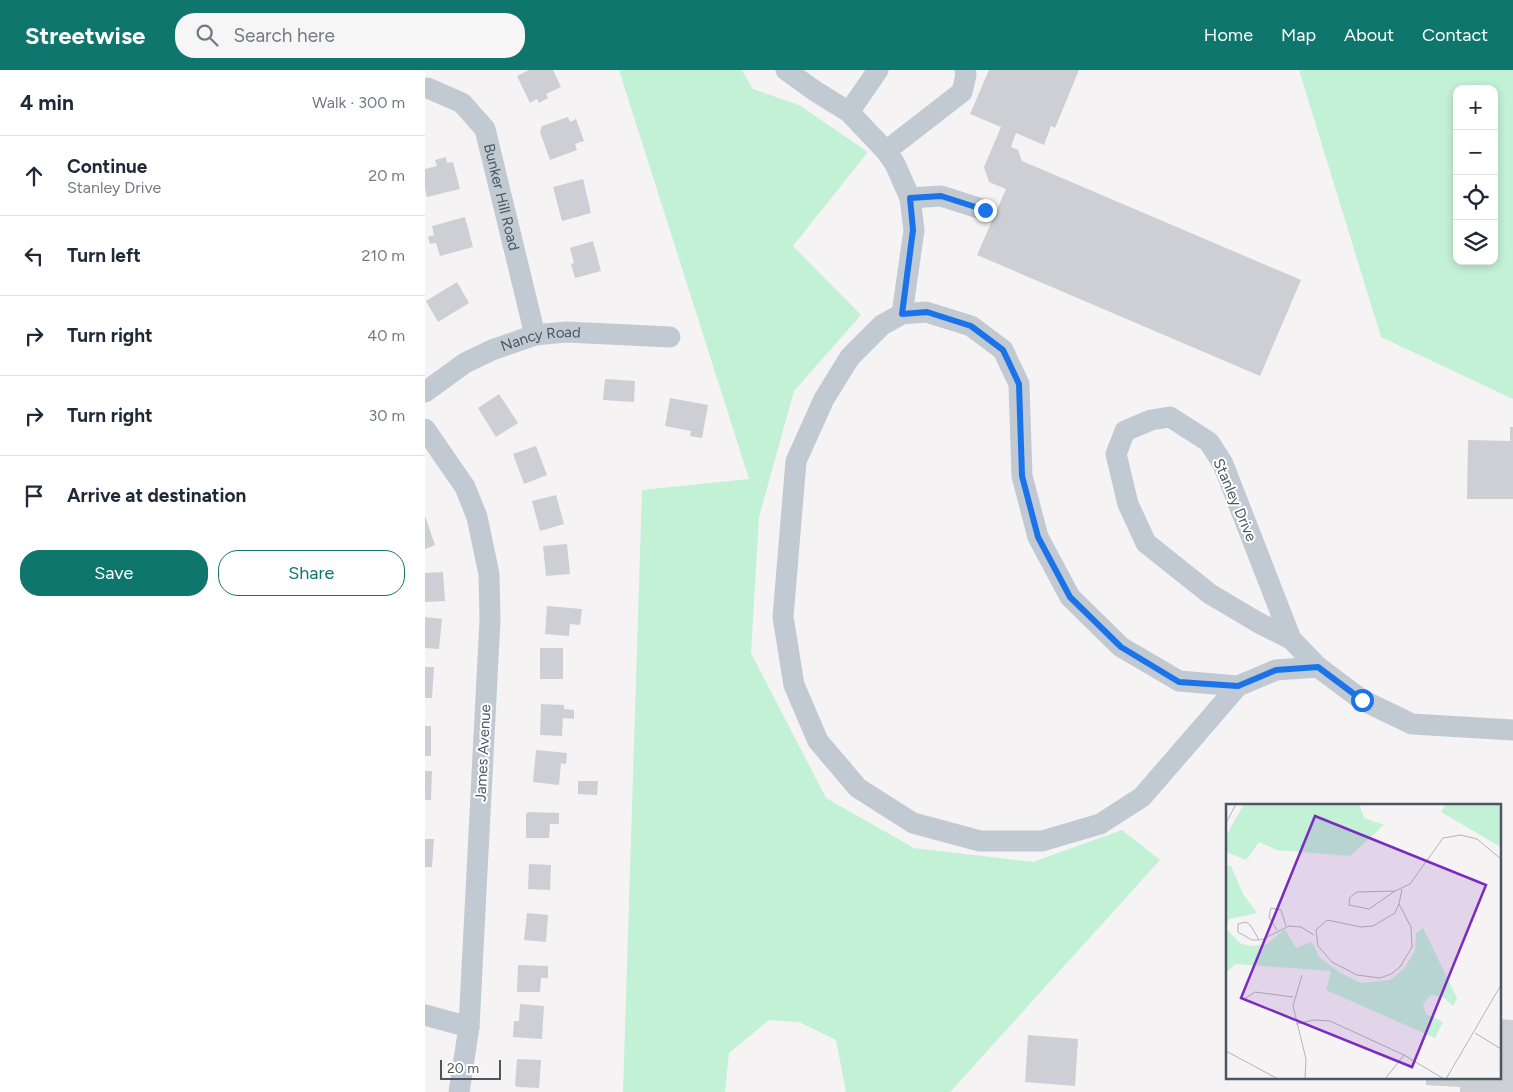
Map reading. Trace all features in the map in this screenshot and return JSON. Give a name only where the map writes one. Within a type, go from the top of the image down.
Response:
[{"type":"street","points":[[786,70],[849,112],[886,151],[895,164],[910,198],[913,230],[902,314]]},
{"type":"street","points":[[849,112],[878,70]]},
{"type":"street","points":[[886,151],[962,92],[966,75],[965,70]]},
{"type":"street","name":"Bunker Hill Road","points":[[428,88],[462,103],[485,129],[535,335]]},
{"type":"street","points":[[910,198],[941,196],[985,210]]},
{"type":"street","points":[[1238,686],[1179,682],[1121,647],[1070,597],[1038,537],[1022,476],[1019,384],[1003,350],[971,326],[927,312],[902,314],[882,325],[850,357],[824,399],[796,461],[783,618],[794,685],[818,741],[858,788],[913,823],[980,841],[1042,841],[1100,824],[1143,797],[1238,686],[1276,670],[1318,667]]},
{"type":"street","name":"Nancy Road","points":[[425,392],[465,363],[492,350],[535,335],[566,332],[670,336]]},
{"type":"street","name":"Stanley Drive","points":[[1291,639],[1223,464],[1209,442],[1170,417],[1151,420],[1125,431],[1116,454],[1128,504],[1146,543],[1210,594],[1259,623],[1291,639],[1318,667],[1362,700],[1411,724],[1513,730]]},
{"type":"street","name":"James Avenue","points":[[425,429],[465,487],[477,517],[489,574],[490,620],[469,1027],[459,1092]]},
{"type":"street","points":[[425,1015],[469,1027]]},
{"type":"green space","points":[[619,70],[742,70],[753,89],[799,105],[868,152],[793,246],[861,315],[794,391],[759,517],[751,653],[826,798],[914,848],[1033,862],[1122,830],[1160,860],[950,1092],[846,1092],[836,1040],[799,1022],[769,1020],[729,1053],[725,1092],[623,1092],[642,490],[749,479]]},
{"type":"green space","points":[[1299,70],[1513,70],[1513,399],[1381,337]]},
{"type":"building","points":[[529,70],[553,70],[561,87],[546,94],[548,98],[539,103],[537,99],[530,103],[517,76]]},
{"type":"building","points":[[989,70],[1079,70],[1055,128],[1051,126],[1044,145],[1016,133],[1011,147],[1018,150],[1022,161],[1301,280],[1260,376],[977,255],[1006,189],[989,182],[984,167],[1001,127],[970,114]]},
{"type":"building","points":[[568,117],[570,122],[576,119],[584,141],[575,144],[577,150],[550,160],[540,132],[542,126]]},
{"type":"building","points":[[446,157],[447,163],[453,162],[460,189],[427,197],[425,169],[437,166],[435,160]]},
{"type":"building","points":[[583,179],[591,213],[562,221],[553,187]]},
{"type":"building","points":[[465,217],[473,247],[440,256],[436,243],[430,244],[428,237],[434,235],[432,226]]},
{"type":"building","points":[[593,241],[601,271],[575,278],[571,264],[574,263],[570,248]]},
{"type":"building","points":[[457,282],[469,303],[438,322],[426,301]]},
{"type":"building","points":[[605,379],[635,381],[634,402],[603,400]]},
{"type":"building","points":[[499,394],[518,423],[496,437],[478,408]]},
{"type":"building","points":[[670,398],[708,405],[702,438],[690,436],[691,431],[665,426]]},
{"type":"building","points":[[1510,427],[1513,427],[1513,499],[1467,499],[1468,440],[1510,441]]},
{"type":"building","points":[[536,446],[547,475],[524,484],[513,454]]},
{"type":"building","points":[[556,495],[564,524],[540,531],[532,501]]},
{"type":"building","points":[[425,516],[435,545],[425,549]]},
{"type":"building","points":[[567,544],[570,574],[546,576],[543,546]]},
{"type":"building","points":[[443,572],[445,601],[425,602],[425,573]]},
{"type":"building","points":[[547,606],[582,609],[580,625],[570,624],[569,636],[545,634]]},
{"type":"building","points":[[425,617],[442,619],[439,649],[425,648]]},
{"type":"building","points":[[540,648],[563,648],[563,679],[540,679]]},
{"type":"building","points":[[425,667],[434,667],[432,698],[425,698]]},
{"type":"building","points":[[541,704],[564,705],[564,709],[574,710],[574,719],[563,718],[562,736],[540,735]]},
{"type":"building","points":[[425,726],[431,726],[431,756],[425,756]]},
{"type":"building","points":[[536,750],[567,753],[566,764],[561,763],[559,785],[533,782]]},
{"type":"building","points":[[425,771],[432,771],[431,800],[425,800]]},
{"type":"building","points":[[578,781],[598,781],[597,795],[578,794]]},
{"type":"building","points":[[528,812],[559,813],[559,824],[550,824],[549,838],[526,838],[526,814]]},
{"type":"building","points":[[425,839],[434,839],[432,867],[425,867]]},
{"type":"building","points":[[529,864],[551,865],[550,890],[528,889]]},
{"type":"building","points":[[527,913],[548,915],[546,942],[524,940]]},
{"type":"building","points":[[518,965],[548,966],[548,978],[541,978],[540,992],[517,992]]},
{"type":"building","points":[[520,1004],[544,1006],[542,1039],[513,1037],[514,1021],[519,1021]]},
{"type":"building","points":[[1501,1019],[1513,1020],[1513,1092],[1460,1092],[1460,1087],[1426,1085],[1426,1080],[1501,1080]]},
{"type":"building","points":[[1028,1035],[1078,1039],[1075,1086],[1025,1082]]},
{"type":"building","points":[[517,1059],[541,1060],[539,1088],[517,1087],[515,1085]]},
{"type":"route","points":[[985,210],[941,196],[910,198],[913,230],[902,314],[927,312],[971,326],[1003,350],[1019,384],[1022,476],[1038,537],[1070,597],[1121,647],[1179,682],[1238,686],[1276,670],[1318,667],[1362,700]]}]
